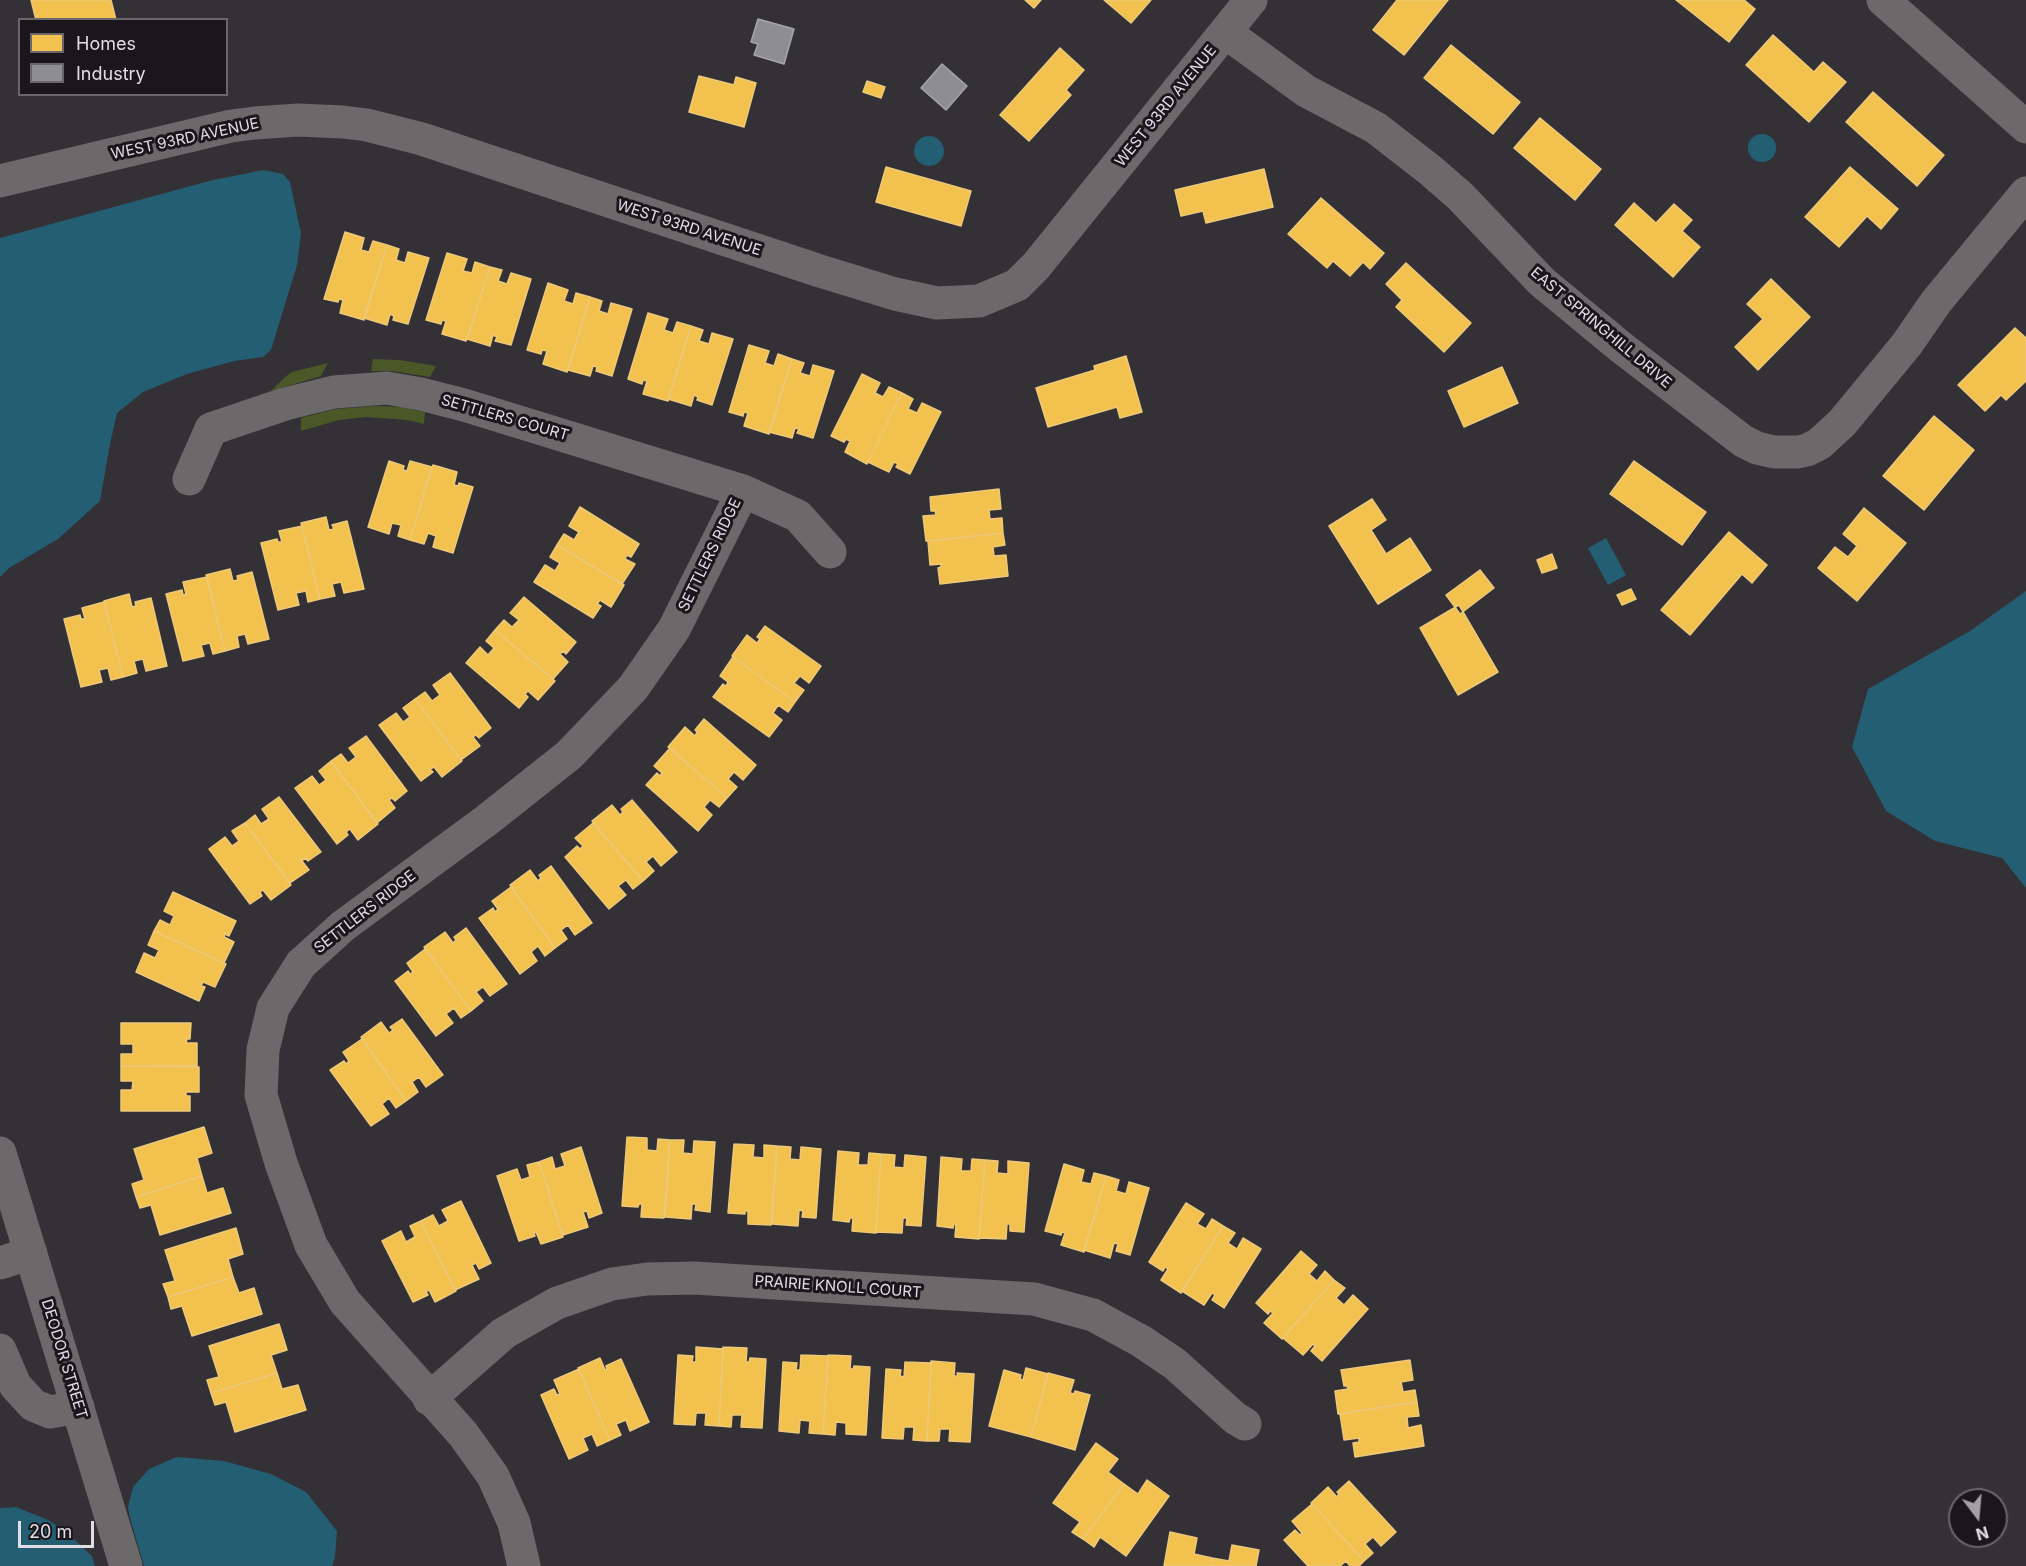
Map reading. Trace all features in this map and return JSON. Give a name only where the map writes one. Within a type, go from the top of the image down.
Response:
[{"type":"street","name":"WEST 93RD AVENUE","points":[[0,181],[239,125],[298,120],[343,122],[367,125],[423,139],[809,268],[895,294],[937,303],[979,301],[1017,285],[1036,266],[1251,0]]},
{"type":"street","points":[[1883,0],[2026,127]]},
{"type":"street","name":"EAST SPRINGHILL DRIVE","points":[[1225,32],[1306,91],[1376,128],[1431,170],[1473,209],[1542,282],[1725,428],[1757,448],[1774,452],[1798,452],[1813,447],[1825,440],[1842,423],[1907,344],[1936,302],[2026,193]]},
{"type":"street","name":"SETTLERS COURT","points":[[189,479],[211,429],[285,404],[334,392],[387,388],[464,405],[742,491],[798,516],[830,552]]},
{"type":"street","name":"SETTLERS RIDGE","points":[[524,1566],[514,1523],[493,1476],[463,1434],[429,1399],[345,1302],[311,1245],[281,1163],[261,1095],[263,1050],[273,1008],[301,964],[343,926],[487,820],[569,755],[628,694],[674,629],[742,491]]},
{"type":"street","name":"DEODOR STREET","points":[[0,1153],[126,1566]]},
{"type":"street","points":[[0,1263],[31,1253]]},
{"type":"street","name":"PRAIRIE KNOLL COURT","points":[[429,1399],[504,1333],[557,1303],[612,1284],[647,1279],[694,1278],[1034,1299],[1094,1314],[1175,1364],[1235,1418],[1245,1424]]},
{"type":"street","points":[[0,1350],[15,1385],[33,1406],[50,1412],[78,1407]]},
{"type":"green space","points":[[373,359],[400,360],[436,366],[430,377],[392,371],[371,371]]},
{"type":"green space","points":[[328,363],[321,376],[271,391],[292,372]]},
{"type":"green space","points":[[401,407],[425,412],[424,424],[407,420],[367,417],[339,420],[301,431],[301,418],[336,409]]},
{"type":"water","points":[[1762,134],[1772,138],[1776,148],[1772,158],[1762,162],[1752,158],[1748,148],[1752,138]]},
{"type":"water","points":[[929,136],[940,140],[944,151],[940,162],[929,166],[918,162],[914,151],[918,140]]},
{"type":"water","points":[[263,170],[283,174],[290,182],[301,234],[297,265],[271,350],[263,357],[234,361],[187,374],[143,392],[117,413],[100,501],[58,539],[9,568],[0,577],[0,238],[209,181]]},
{"type":"water","points":[[1606,538],[1626,575],[1608,585],[1588,548]]},
{"type":"water","points":[[2026,591],[2026,888],[2002,858],[1935,841],[1886,811],[1852,747],[1868,689],[1970,631]]},
{"type":"water","points":[[177,1457],[224,1461],[271,1474],[306,1492],[337,1531],[332,1566],[144,1566],[128,1507],[133,1487],[149,1469]]},
{"type":"water","points":[[16,1507],[48,1520],[65,1531],[92,1556],[95,1566],[0,1566],[0,1508]]},
{"type":"building: Homes","points":[[31,0],[111,0],[116,18],[36,18]]},
{"type":"building: Homes","points":[[1025,0],[1041,0],[1034,8]]},
{"type":"building: Homes","points":[[1104,0],[1151,0],[1131,23]]},
{"type":"building: Homes","points":[[1397,0],[1448,0],[1404,55],[1373,30]]},
{"type":"building: Homes","points":[[1676,0],[1744,0],[1755,9],[1729,42]]},
{"type":"building: Homes","points":[[1773,35],[1814,72],[1823,62],[1846,82],[1809,122],[1746,65]]},
{"type":"building: Homes","points":[[1451,45],[1520,102],[1493,134],[1424,78]]},
{"type":"building: Homes","points":[[1060,48],[1084,70],[1066,90],[1071,95],[1029,141],[1000,115]]},
{"type":"building: Homes","points":[[699,76],[734,85],[736,77],[756,83],[744,127],[689,112]]},
{"type":"building: Homes","points":[[867,81],[885,87],[881,98],[863,92]]},
{"type":"building: Homes","points":[[1873,92],[1944,155],[1917,186],[1846,122]]},
{"type":"building: Homes","points":[[1540,118],[1601,169],[1575,200],[1514,148]]},
{"type":"building: Homes","points":[[886,167],[971,191],[961,226],[876,202]]},
{"type":"building: Homes","points":[[1850,167],[1898,209],[1881,229],[1867,216],[1839,247],[1805,217]]},
{"type":"building: Homes","points":[[1264,169],[1273,207],[1206,223],[1203,211],[1181,216],[1175,190]]},
{"type":"building: Homes","points":[[1321,198],[1384,253],[1370,269],[1363,262],[1350,276],[1333,261],[1327,268],[1288,234]]},
{"type":"building: Homes","points":[[1634,203],[1656,223],[1674,204],[1692,220],[1682,231],[1700,247],[1673,277],[1615,225]]},
{"type":"building: Homes","points":[[345,232],[364,238],[361,250],[369,252],[373,241],[387,245],[364,320],[340,313],[343,300],[339,299],[338,302],[324,299]]},
{"type":"building: Homes","points":[[387,245],[399,249],[396,260],[405,263],[408,252],[429,258],[408,324],[393,320],[394,316],[390,314],[387,325],[364,318]]},
{"type":"building: Homes","points":[[447,253],[467,259],[463,271],[472,273],[475,262],[490,267],[466,341],[442,334],[446,321],[442,320],[441,324],[426,320]]},
{"type":"building: Homes","points":[[1406,263],[1471,323],[1444,352],[1396,307],[1402,300],[1386,284]]},
{"type":"building: Homes","points":[[490,267],[502,270],[498,281],[507,284],[511,273],[531,279],[511,345],[495,341],[497,337],[493,335],[490,346],[467,339]]},
{"type":"building: Homes","points":[[1771,279],[1810,317],[1758,370],[1735,347],[1763,319],[1747,304]]},
{"type":"building: Homes","points":[[548,283],[568,290],[564,301],[573,304],[576,293],[590,297],[567,372],[543,364],[547,351],[542,350],[541,354],[527,350]]},
{"type":"building: Homes","points":[[590,297],[602,301],[599,311],[608,314],[611,303],[632,309],[612,376],[596,371],[597,367],[593,366],[590,376],[568,370]]},
{"type":"building: Homes","points":[[648,313],[668,319],[664,330],[673,333],[677,322],[691,326],[668,401],[643,394],[647,381],[643,380],[642,384],[628,379]]},
{"type":"building: Homes","points":[[691,326],[703,330],[699,341],[709,344],[712,333],[733,339],[712,405],[697,400],[698,397],[694,395],[691,406],[668,399]]},
{"type":"building: Homes","points":[[2015,328],[2026,338],[2026,381],[2006,400],[2001,395],[1985,411],[1958,385]]},
{"type":"building: Homes","points":[[749,345],[769,351],[765,363],[774,366],[778,354],[792,359],[769,434],[744,426],[748,413],[744,412],[743,416],[729,412]]},
{"type":"building: Homes","points":[[1126,356],[1142,412],[1120,418],[1117,407],[1048,427],[1036,388],[1095,370],[1094,366]]},
{"type":"building: Homes","points":[[792,359],[804,363],[800,373],[810,376],[813,365],[834,371],[813,438],[797,433],[799,429],[795,428],[792,438],[769,432]]},
{"type":"building: Homes","points":[[1502,367],[1518,403],[1464,427],[1448,391]]},
{"type":"building: Homes","points":[[862,374],[880,383],[875,393],[883,397],[889,387],[902,393],[867,464],[845,452],[850,441],[846,439],[844,442],[831,436]]},
{"type":"building: Homes","points":[[902,393],[913,399],[908,409],[917,413],[922,403],[941,412],[910,474],[896,467],[898,464],[894,462],[889,472],[868,462]]},
{"type":"building: Homes","points":[[1934,416],[1974,450],[1924,510],[1883,476]]},
{"type":"building: Homes","points":[[389,461],[404,466],[403,470],[407,471],[410,461],[432,467],[410,540],[398,536],[401,525],[392,523],[389,534],[368,527]]},
{"type":"building: Homes","points":[[1634,461],[1706,512],[1682,545],[1610,494]]},
{"type":"building: Homes","points":[[433,465],[457,472],[454,485],[458,486],[459,483],[473,487],[453,553],[433,547],[436,536],[428,533],[424,544],[410,540]]},
{"type":"building: Homes","points":[[999,489],[1001,509],[989,510],[990,519],[1002,518],[1003,533],[926,541],[923,516],[936,515],[935,511],[931,511],[930,497]]},
{"type":"building: Homes","points":[[1372,499],[1386,520],[1371,530],[1386,554],[1410,538],[1431,570],[1378,604],[1329,526]]},
{"type":"building: Homes","points":[[580,507],[639,544],[631,557],[627,555],[625,559],[635,564],[622,584],[557,545],[564,534],[574,540],[579,532],[569,526]]},
{"type":"building: Homes","points":[[1864,508],[1906,543],[1857,601],[1818,568],[1835,547],[1848,557],[1857,546],[1843,534]]},
{"type":"building: Homes","points":[[326,517],[329,530],[334,529],[332,525],[347,521],[364,589],[344,593],[341,582],[332,584],[335,596],[320,599],[301,523]]},
{"type":"building: Homes","points":[[302,526],[320,599],[308,602],[306,591],[296,593],[299,605],[278,610],[261,543],[277,539],[278,542],[282,542],[279,531]]},
{"type":"building: Homes","points":[[1729,532],[1767,565],[1752,583],[1742,574],[1690,635],[1661,610]]},
{"type":"building: Homes","points":[[1003,533],[1005,545],[993,547],[994,556],[1006,555],[1008,576],[940,584],[938,568],[941,564],[930,565],[928,541]]},
{"type":"building: Homes","points":[[557,545],[624,585],[611,607],[600,600],[597,604],[601,606],[593,618],[534,582],[545,565],[555,571],[560,563],[550,557]]},
{"type":"building: Homes","points":[[1552,554],[1557,568],[1542,573],[1537,560]]},
{"type":"building: Homes","points":[[230,569],[233,581],[238,580],[237,576],[252,572],[269,639],[248,644],[245,634],[237,636],[239,647],[225,651],[206,575]]},
{"type":"building: Homes","points":[[1480,570],[1494,588],[1460,614],[1446,595]]},
{"type":"building: Homes","points":[[207,577],[225,651],[213,654],[210,643],[201,645],[204,656],[183,661],[166,594],[182,590],[183,595],[186,594],[183,582]]},
{"type":"building: Homes","points":[[1631,589],[1636,599],[1622,605],[1617,595]]},
{"type":"building: Homes","points":[[129,594],[132,607],[136,606],[135,602],[151,598],[167,666],[146,671],[143,659],[134,661],[137,673],[123,677],[104,601]]},
{"type":"building: Homes","points":[[524,597],[576,642],[566,654],[563,651],[560,654],[568,662],[553,679],[495,630],[504,620],[512,627],[519,620],[510,613]]},
{"type":"building: Homes","points":[[104,602],[123,677],[111,680],[108,668],[99,670],[102,682],[81,687],[64,619],[80,615],[81,619],[85,619],[82,608]]},
{"type":"building: Homes","points":[[1459,605],[1498,672],[1458,695],[1420,628]]},
{"type":"building: Homes","points":[[765,626],[821,666],[809,683],[800,676],[794,683],[804,690],[795,702],[732,656],[747,635],[757,643],[760,639],[757,637]]},
{"type":"building: Homes","points":[[495,630],[555,681],[538,700],[528,691],[525,694],[528,697],[519,708],[466,663],[480,647],[488,655],[494,648],[486,641]]},
{"type":"building: Homes","points":[[733,657],[795,702],[788,712],[778,705],[773,713],[782,720],[769,737],[713,697],[723,684],[726,686],[728,682],[720,676]]},
{"type":"building: Homes","points":[[450,673],[491,728],[479,738],[476,735],[473,737],[480,746],[461,760],[415,699],[425,692],[432,701],[440,695],[433,685]]},
{"type":"building: Homes","points":[[415,699],[462,761],[442,777],[434,767],[430,769],[433,772],[421,781],[379,725],[396,713],[403,722],[410,717],[403,708]]},
{"type":"building: Homes","points":[[704,719],[756,765],[743,780],[734,772],[728,779],[737,787],[727,798],[668,747],[685,727],[695,736],[697,732],[695,730]]},
{"type":"building: Homes","points":[[366,736],[407,791],[395,801],[392,798],[389,800],[395,808],[377,823],[331,761],[341,754],[348,763],[356,757],[349,748]]},
{"type":"building: Homes","points":[[670,748],[727,798],[719,807],[710,800],[704,807],[712,815],[698,831],[646,785],[657,773],[660,776],[662,773],[654,766]]},
{"type":"building: Homes","points":[[331,761],[378,824],[358,840],[350,829],[346,832],[348,835],[337,844],[295,788],[312,776],[319,785],[326,780],[319,771]]},
{"type":"building: Homes","points":[[279,797],[321,852],[308,861],[305,858],[302,861],[309,870],[290,883],[245,823],[255,815],[261,824],[269,819],[262,809]]},
{"type":"building: Homes","points":[[632,800],[677,852],[661,866],[653,856],[646,862],[654,871],[643,881],[592,821],[612,805],[620,815],[623,812],[621,809]]},
{"type":"building: Homes","points":[[245,823],[291,885],[271,900],[263,890],[260,892],[262,896],[250,904],[209,849],[225,837],[232,846],[239,841],[232,831]]},
{"type":"building: Homes","points":[[593,823],[643,881],[633,889],[626,880],[618,886],[626,895],[609,909],[565,857],[577,846],[580,849],[583,846],[575,838]]},
{"type":"building: Homes","points":[[551,866],[592,923],[575,935],[568,925],[561,930],[567,939],[555,948],[510,885],[530,870],[538,881],[541,878],[539,875]]},
{"type":"building: Homes","points":[[511,887],[555,948],[545,956],[538,946],[531,952],[537,961],[520,974],[479,918],[493,908],[495,912],[498,909],[492,901]]},
{"type":"building: Homes","points":[[173,892],[236,921],[229,936],[225,934],[224,937],[234,942],[224,963],[154,931],[160,920],[170,925],[174,916],[164,911]]},
{"type":"building: Homes","points":[[466,928],[507,984],[490,996],[483,987],[476,992],[483,1001],[471,1011],[424,947],[445,932],[453,943],[456,940],[454,937]]},
{"type":"building: Homes","points":[[154,931],[226,964],[215,987],[203,982],[201,986],[205,987],[199,1001],[136,972],[144,953],[155,958],[159,950],[148,945]]},
{"type":"building: Homes","points":[[425,949],[471,1011],[461,1018],[454,1008],[446,1014],[453,1023],[436,1036],[395,981],[408,971],[410,974],[413,972],[407,963]]},
{"type":"building: Homes","points":[[402,1019],[443,1075],[426,1087],[419,1077],[412,1082],[418,1092],[406,1101],[361,1037],[381,1022],[389,1033],[393,1030],[390,1027]]},
{"type":"building: Homes","points":[[121,1023],[191,1023],[190,1039],[187,1039],[186,1043],[197,1043],[197,1066],[121,1066],[121,1054],[133,1054],[133,1044],[121,1044]]},
{"type":"building: Homes","points":[[362,1039],[406,1101],[396,1108],[389,1098],[382,1104],[389,1114],[371,1126],[330,1070],[344,1061],[346,1064],[349,1061],[343,1052]]},
{"type":"building: Homes","points":[[121,1066],[199,1067],[199,1092],[186,1092],[186,1096],[190,1096],[190,1111],[121,1111],[121,1090],[132,1090],[133,1081],[121,1081]]},
{"type":"building: Homes","points":[[204,1127],[212,1153],[197,1158],[202,1176],[136,1197],[132,1184],[144,1180],[134,1149]]},
{"type":"building: Homes","points":[[627,1137],[647,1138],[647,1150],[657,1151],[658,1139],[670,1140],[664,1218],[641,1217],[642,1204],[638,1207],[622,1206]]},
{"type":"building: Homes","points":[[670,1140],[684,1140],[683,1153],[693,1154],[694,1141],[715,1142],[710,1212],[695,1210],[696,1204],[692,1204],[691,1219],[665,1217]]},
{"type":"building: Homes","points":[[734,1144],[754,1145],[753,1157],[764,1158],[764,1145],[777,1146],[771,1225],[748,1224],[748,1211],[745,1211],[745,1214],[728,1213]]},
{"type":"building: Homes","points":[[777,1146],[791,1147],[790,1159],[800,1160],[801,1147],[821,1149],[816,1218],[802,1217],[803,1211],[799,1210],[798,1226],[772,1224]]},
{"type":"building: Homes","points":[[581,1147],[602,1213],[589,1218],[587,1211],[583,1212],[588,1227],[563,1235],[539,1162],[552,1157],[555,1169],[565,1166],[561,1154]]},
{"type":"building: Homes","points":[[838,1151],[859,1153],[858,1165],[868,1165],[869,1153],[881,1154],[876,1233],[852,1231],[853,1218],[850,1218],[849,1222],[833,1220]]},
{"type":"building: Homes","points":[[881,1154],[895,1155],[894,1167],[904,1168],[905,1155],[926,1157],[921,1226],[906,1225],[907,1218],[903,1218],[902,1233],[876,1232]]},
{"type":"building: Homes","points":[[941,1157],[962,1159],[961,1171],[971,1171],[972,1159],[985,1160],[979,1239],[955,1237],[956,1224],[953,1228],[937,1226]]},
{"type":"building: Homes","points":[[985,1160],[998,1161],[997,1173],[1008,1174],[1008,1161],[1029,1163],[1024,1232],[1010,1231],[1010,1224],[1007,1224],[1006,1239],[979,1238]]},
{"type":"building: Homes","points":[[539,1162],[563,1237],[541,1244],[536,1232],[535,1236],[519,1241],[497,1176],[517,1169],[521,1180],[530,1177],[527,1165]]},
{"type":"building: Homes","points":[[1064,1164],[1084,1170],[1081,1182],[1091,1184],[1094,1173],[1106,1176],[1084,1252],[1061,1245],[1065,1233],[1062,1232],[1061,1235],[1045,1231]]},
{"type":"building: Homes","points":[[202,1176],[207,1193],[223,1188],[231,1213],[160,1235],[151,1205],[140,1208],[136,1197]]},
{"type":"building: Homes","points":[[1106,1176],[1119,1180],[1116,1191],[1126,1194],[1129,1182],[1149,1188],[1130,1255],[1116,1251],[1118,1244],[1114,1243],[1110,1258],[1084,1250]]},
{"type":"building: Homes","points":[[461,1201],[491,1263],[479,1269],[476,1263],[472,1265],[479,1279],[455,1290],[421,1221],[433,1215],[439,1226],[448,1221],[442,1210]]},
{"type":"building: Homes","points":[[1186,1203],[1204,1214],[1197,1224],[1206,1229],[1212,1219],[1223,1226],[1181,1293],[1161,1280],[1168,1269],[1165,1267],[1163,1271],[1149,1262]]},
{"type":"building: Homes","points":[[421,1221],[456,1291],[435,1302],[429,1290],[426,1292],[428,1295],[413,1302],[382,1241],[401,1231],[406,1242],[415,1237],[410,1226]]},
{"type":"building: Homes","points":[[1223,1226],[1235,1233],[1228,1243],[1237,1249],[1243,1238],[1261,1249],[1224,1308],[1212,1300],[1215,1295],[1212,1293],[1204,1305],[1182,1291]]},
{"type":"building: Homes","points":[[236,1228],[243,1254],[228,1259],[233,1277],[168,1297],[163,1284],[175,1281],[165,1250]]},
{"type":"building: Homes","points":[[1301,1251],[1317,1265],[1309,1274],[1317,1281],[1325,1271],[1334,1280],[1282,1339],[1264,1323],[1273,1313],[1270,1311],[1268,1314],[1256,1303]]},
{"type":"building: Homes","points":[[233,1277],[239,1293],[254,1288],[262,1314],[192,1336],[182,1306],[171,1309],[168,1297]]},
{"type":"building: Homes","points":[[1334,1280],[1345,1288],[1336,1298],[1344,1305],[1353,1295],[1368,1309],[1322,1361],[1311,1351],[1315,1346],[1313,1344],[1303,1355],[1283,1338]]},
{"type":"building: Homes","points":[[279,1324],[287,1350],[271,1355],[277,1373],[211,1393],[207,1380],[219,1377],[209,1346]]},
{"type":"building: Homes","points":[[696,1347],[723,1349],[719,1426],[705,1425],[706,1413],[696,1413],[695,1425],[674,1424],[678,1355],[693,1356],[692,1362],[696,1362]]},
{"type":"building: Homes","points":[[723,1347],[747,1348],[746,1362],[749,1362],[750,1358],[766,1359],[762,1428],[741,1427],[742,1415],[732,1415],[731,1427],[719,1426]]},
{"type":"building: Homes","points":[[801,1355],[828,1356],[823,1434],[809,1433],[810,1421],[800,1420],[799,1433],[779,1431],[783,1362],[797,1363],[796,1370],[800,1370]]},
{"type":"building: Homes","points":[[828,1355],[851,1356],[850,1369],[854,1366],[870,1367],[866,1435],[846,1434],[846,1423],[836,1422],[835,1435],[823,1434]]},
{"type":"building: Homes","points":[[600,1358],[605,1370],[606,1366],[621,1359],[649,1422],[630,1431],[626,1420],[616,1424],[621,1435],[610,1440],[578,1368]]},
{"type":"building: Homes","points":[[1410,1360],[1413,1380],[1401,1382],[1403,1392],[1415,1390],[1417,1402],[1338,1414],[1335,1391],[1348,1389],[1344,1386],[1341,1370]]},
{"type":"building: Homes","points":[[931,1361],[955,1363],[954,1376],[958,1376],[957,1373],[974,1374],[970,1442],[949,1441],[950,1429],[940,1429],[939,1441],[927,1441]]},
{"type":"building: Homes","points":[[905,1362],[931,1363],[927,1441],[913,1440],[914,1427],[904,1427],[903,1439],[882,1438],[886,1369],[901,1370],[900,1376],[904,1377]]},
{"type":"building: Homes","points":[[1026,1368],[1048,1374],[1031,1437],[989,1426],[1004,1370],[1021,1375],[1020,1379],[1023,1380]]},
{"type":"building: Homes","points":[[579,1369],[610,1440],[597,1446],[592,1434],[583,1438],[588,1450],[569,1459],[541,1395],[554,1389],[557,1395],[560,1394],[554,1380]]},
{"type":"building: Homes","points":[[277,1373],[282,1389],[298,1385],[306,1410],[235,1432],[226,1402],[215,1405],[211,1393]]},
{"type":"building: Homes","points":[[1048,1373],[1074,1380],[1070,1393],[1074,1394],[1075,1391],[1090,1395],[1075,1450],[1031,1437]]},
{"type":"building: Homes","points":[[1417,1402],[1419,1416],[1407,1417],[1408,1428],[1421,1425],[1424,1446],[1355,1457],[1353,1443],[1359,1442],[1359,1438],[1344,1440],[1340,1414]]},
{"type":"building: Homes","points":[[1096,1443],[1118,1459],[1108,1472],[1124,1484],[1083,1539],[1072,1532],[1080,1522],[1053,1503]]},
{"type":"building: Homes","points":[[1147,1480],[1169,1496],[1126,1556],[1100,1537],[1094,1547],[1083,1539],[1124,1484],[1138,1494]]},
{"type":"building: Homes","points":[[1349,1481],[1396,1532],[1381,1546],[1373,1537],[1365,1544],[1373,1553],[1364,1561],[1311,1503],[1328,1487],[1337,1497],[1339,1494],[1337,1492]]},
{"type":"building: Homes","points":[[1312,1504],[1364,1561],[1359,1566],[1350,1566],[1346,1561],[1340,1566],[1308,1566],[1284,1540],[1295,1530],[1300,1535],[1302,1533],[1292,1521]]},
{"type":"building: Homes","points":[[1170,1532],[1197,1538],[1194,1554],[1212,1558],[1211,1566],[1164,1566]]},
{"type":"building: Homes","points":[[1232,1545],[1259,1550],[1256,1566],[1211,1566],[1212,1558],[1229,1561]]},
{"type":"building: Industry","points":[[758,19],[794,29],[784,64],[754,55],[758,44],[751,42]]},
{"type":"building: Industry","points":[[942,64],[967,86],[946,110],[921,88]]}]
